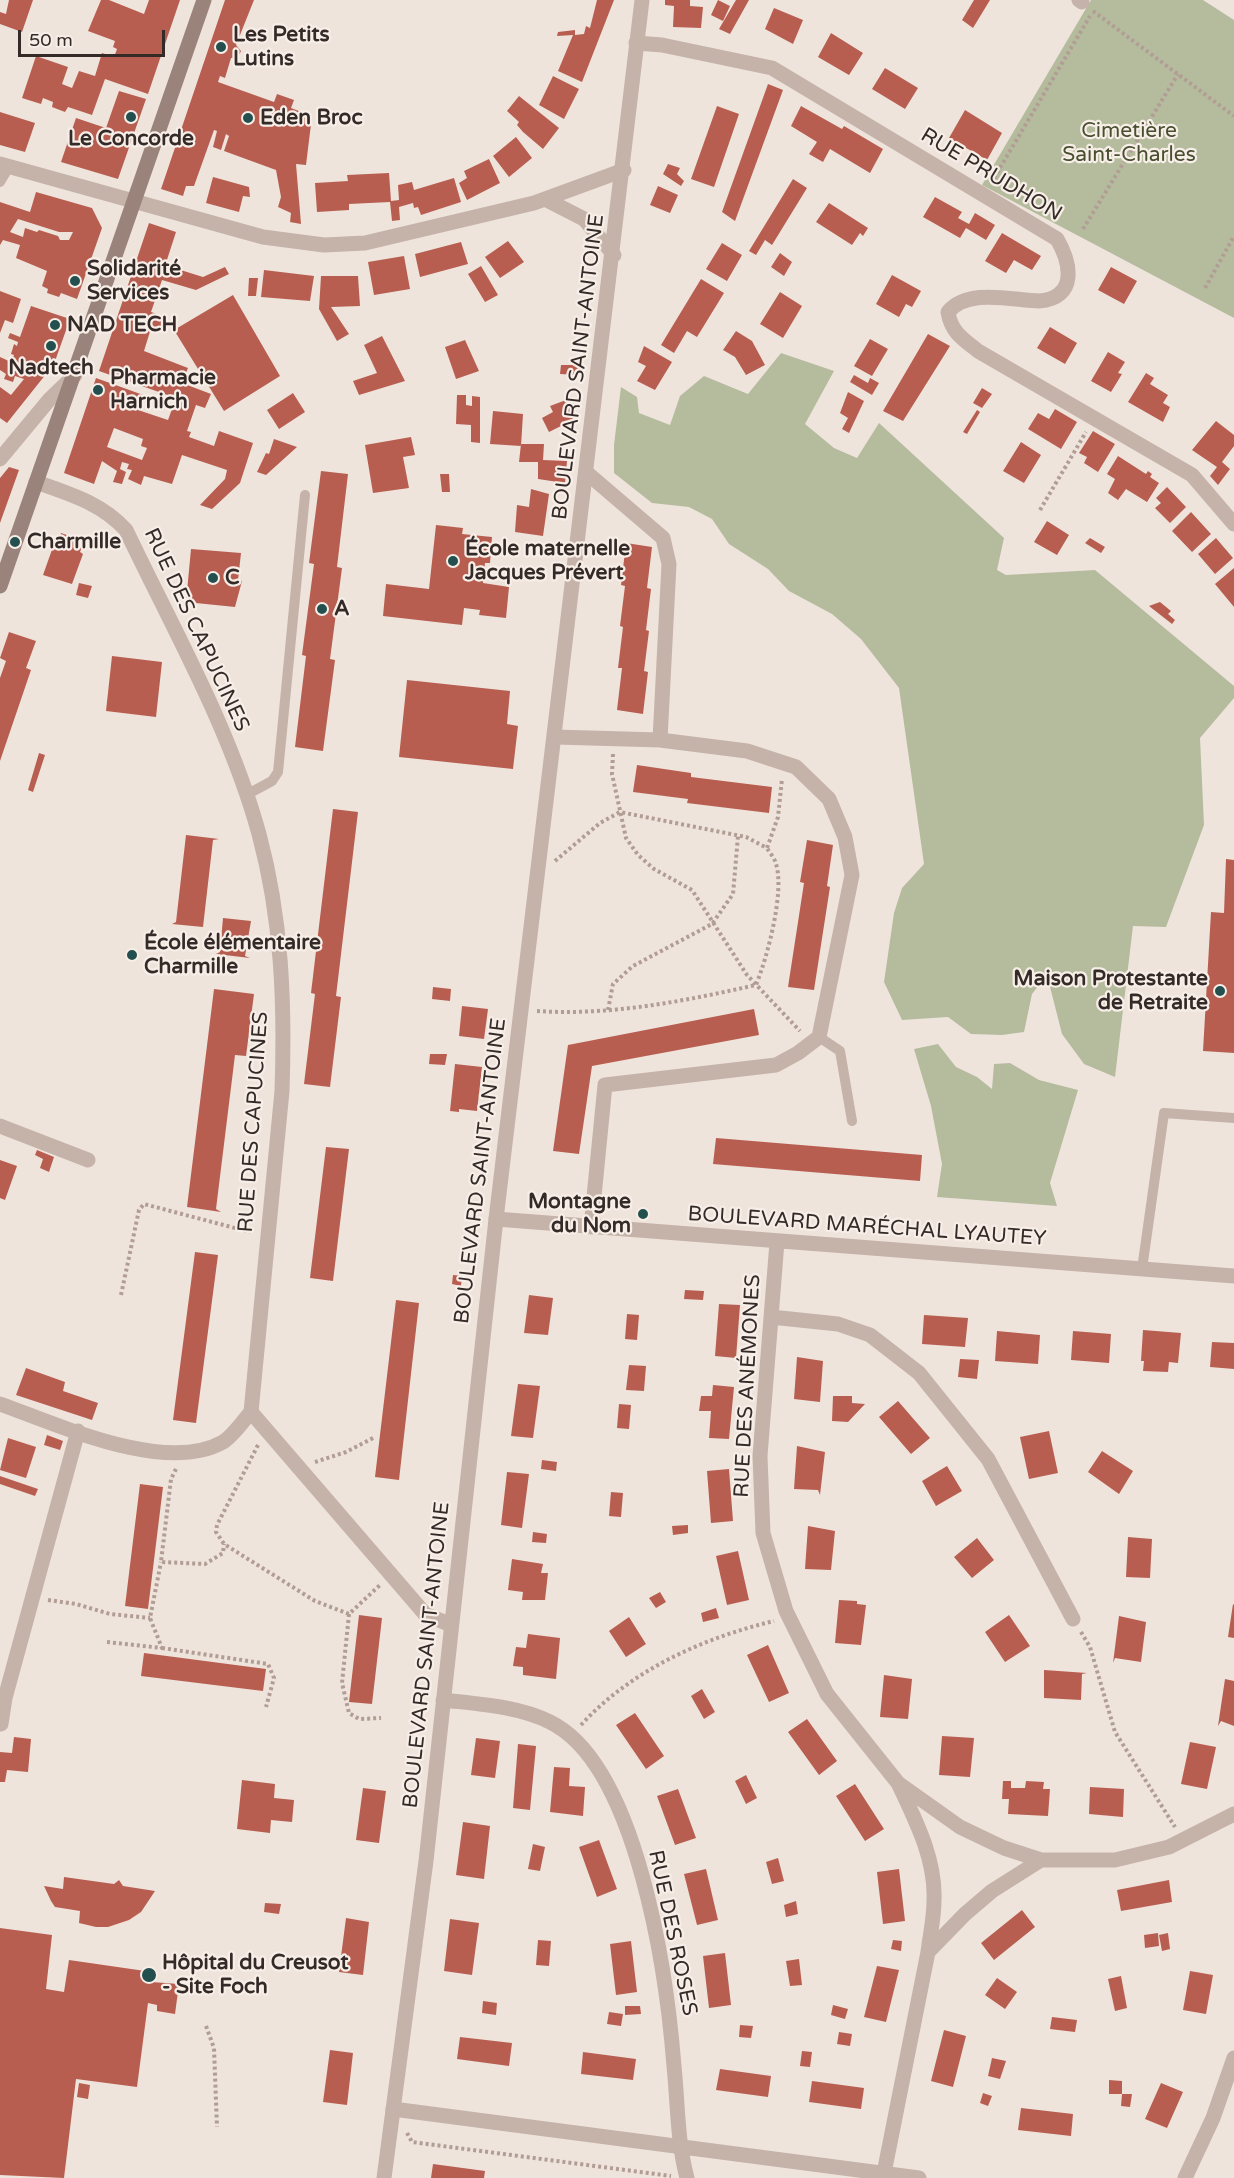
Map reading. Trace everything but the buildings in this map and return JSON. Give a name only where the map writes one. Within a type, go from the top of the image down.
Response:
[{"type":"main road","points":[[0,586],[75,375],[131,202],[204,0]]},
{"type":"street","name":"BOULEVARD SAINT-ANTOINE","points":[[384,2178],[426,1861],[496,1219],[614,255],[642,0]]},
{"type":"street","name":"RUE PRUDHON","points":[[636,43],[662,45],[772,68],[1057,239],[1068,257],[1067,285],[1059,295],[1049,300],[1039,301],[970,298],[956,303],[948,312],[950,325],[958,335],[978,351],[1192,475],[1234,524]]},
{"type":"street","points":[[5,166],[263,237],[324,245],[365,243],[545,199],[624,170]]},
{"type":"street","points":[[545,199],[569,209],[584,219],[614,255]]},
{"type":"street","points":[[0,459],[50,400],[75,375]]},
{"type":"street","points":[[587,473],[663,538],[669,564],[660,740]]},
{"type":"street","name":"RUE DES CAPUCINES","points":[[36,482],[93,503],[111,514],[126,530],[213,713],[246,795],[270,885],[279,938],[284,1009],[282,1091],[251,1412]]},
{"type":"street","points":[[555,737],[660,740],[747,752],[796,767],[829,799],[845,837],[852,875],[819,1037],[798,1053],[776,1065],[605,1085],[591,1227]]},
{"type":"street","points":[[0,1126],[88,1160]]},
{"type":"street","name":"BOULEVARD MARÉCHAL LYAUTEY","points":[[496,1219],[1234,1276]]},
{"type":"street","name":"RUE DES ANÉMONES","points":[[777,1242],[760,1456],[763,1533],[790,1618],[827,1694],[898,1783],[921,1832],[930,1866],[934,1900],[928,1952],[883,2176]]},
{"type":"street","points":[[771,1317],[838,1324],[870,1335],[919,1372],[988,1459],[1073,1619]]},
{"type":"street","points":[[0,1404],[129,1446],[180,1452],[207,1448],[224,1442],[251,1412],[425,1614],[451,1625]]},
{"type":"street","points":[[1,1724],[32,1598],[78,1431]]},
{"type":"street","name":"RUE DES ROSES","points":[[443,1700],[511,1709],[550,1722],[571,1737],[597,1767],[611,1790],[643,1877],[667,2003],[675,2067],[679,2145],[687,2178]]},
{"type":"street","name":"RUE DES ANÉMONES","points":[[898,1783],[960,1827],[1004,1848],[1041,1860],[1115,1860],[1169,1848],[1234,1814]]},
{"type":"street","points":[[928,1952],[965,1914],[992,1891],[1041,1860]]},
{"type":"street","points":[[1185,2178],[1213,2118],[1234,2058]]},
{"type":"street","points":[[393,2109],[679,2145],[883,2176],[919,2178]]},
{"type":"lane","points":[[0,182],[5,166]]},
{"type":"lane","points":[[246,795],[272,781],[278,772],[305,495]]},
{"type":"lane","points":[[819,1037],[840,1051],[852,1121]]},
{"type":"lane","points":[[1142,1269],[1164,1113],[1234,1118]]},
{"type":"path","points":[[994,178],[1085,4],[1234,116]]},
{"type":"path","points":[[1083,229],[1178,74]]},
{"type":"path","points":[[1205,288],[1234,236]]},
{"type":"path","points":[[1040,510],[1094,418]]},
{"type":"path","points":[[613,739],[612,774],[626,838],[638,855],[654,869],[692,890],[747,975],[796,1030],[819,1037]]},
{"type":"path","points":[[767,848],[778,817],[783,763]]},
{"type":"path","points":[[537,880],[566,850],[600,823],[620,812],[738,836],[767,848],[776,864],[778,884],[767,958],[756,985]]},
{"type":"path","points":[[608,1010],[612,984],[633,966],[712,924],[733,894],[738,836]]},
{"type":"path","points":[[522,1010],[578,1014],[706,997],[756,985]]},
{"type":"path","points":[[121,1295],[139,1210],[144,1204],[250,1232]]},
{"type":"path","points":[[268,1434],[253,1451],[217,1525],[216,1532],[224,1544],[315,1601],[349,1614]]},
{"type":"path","points":[[298,1468],[346,1452],[375,1437]]},
{"type":"path","points":[[162,1648],[150,1618],[161,1562],[171,1479],[180,1452]]},
{"type":"path","points":[[161,1562],[205,1564],[223,1552],[224,1544]]},
{"type":"path","points":[[381,1718],[359,1719],[349,1713],[342,1683],[349,1614],[373,1590],[392,1578]]},
{"type":"path","points":[[32,1598],[76,1604],[110,1614],[150,1618]]},
{"type":"path","points":[[571,1737],[615,1693],[688,1648],[731,1631],[790,1618]]},
{"type":"path","points":[[1073,1619],[1090,1647],[1115,1732],[1183,1840]]},
{"type":"path","points":[[107,1642],[268,1664],[274,1678],[267,1707]]},
{"type":"path","points":[[206,2026],[214,2049],[217,2127]]},
{"type":"path","points":[[393,2109],[412,2142],[687,2178]]},
{"type":"green space","name":"Cimetière Saint-Charles","points":[[1091,0],[1203,0],[1234,20],[1234,318],[982,185]]},
{"type":"green space","points":[[781,353],[834,371],[805,424],[834,448],[857,458],[879,423],[1004,538],[997,570],[1006,575],[1095,570],[1234,686],[1234,698],[1200,738],[1204,825],[1166,927],[1133,926],[1115,1077],[1084,1064],[1062,1034],[1047,975],[1032,994],[1024,1032],[1002,1035],[971,1034],[948,1017],[902,1020],[884,982],[894,913],[902,888],[924,864],[899,688],[861,639],[832,614],[789,591],[768,569],[729,544],[712,519],[689,507],[652,503],[614,473],[614,445],[621,387],[637,397],[639,413],[670,425],[680,396],[704,376],[748,394]]},
{"type":"green space","points":[[938,1044],[956,1067],[977,1077],[992,1089],[994,1064],[1010,1063],[1039,1080],[1078,1090],[1050,1183],[1057,1206],[937,1197],[942,1164],[931,1106],[914,1049]]},
{"type":"place","name":"Les Petits Lutins","points":[[221,47]]},
{"type":"place","name":"Le Concorde","points":[[131,117]]},
{"type":"place","name":"Eden Broc","points":[[248,118]]},
{"type":"place","name":"Solidarité Services","points":[[75,281]]},
{"type":"place","name":"NAD TECH","points":[[55,325]]},
{"type":"place","name":"Nadtech","points":[[51,346]]},
{"type":"place","name":"Pharmacie Harnich","points":[[98,390]]},
{"type":"place","name":"Charmille","points":[[15,542]]},
{"type":"place","name":"École maternelle Jacques Prévert","points":[[453,561]]},
{"type":"place","name":"C","points":[[213,578]]},
{"type":"place","name":"A","points":[[322,609]]},
{"type":"place","name":"École élémentaire Charmille","points":[[132,955]]},
{"type":"place","name":"Maison Protestante de Retraite","points":[[1220,991]]},
{"type":"place","name":"Montagne du Nom","points":[[643,1214]]},
{"type":"place","name":"Hôpital du Creusot - Site Foch","points":[[149,1975]]}]
